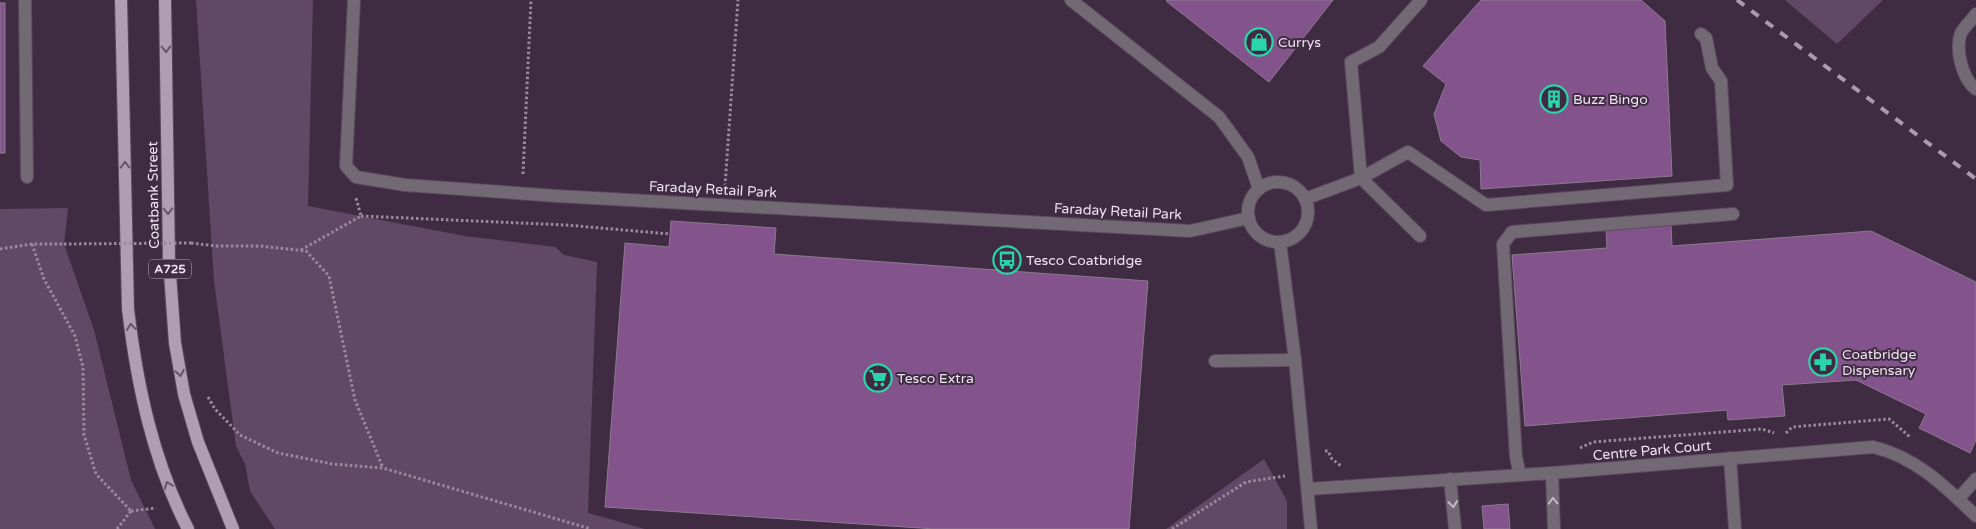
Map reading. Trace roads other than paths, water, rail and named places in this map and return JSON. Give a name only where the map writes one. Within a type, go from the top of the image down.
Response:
[{"type":"main road","name":"Coatbank Street","points":[[121,0],[128,309],[134,360],[156,452],[176,505],[188,529]]},
{"type":"main road","name":"Coatbank Street","points":[[165,0],[169,260],[175,343],[184,394],[198,442],[233,529]]},
{"type":"street","points":[[25,0],[27,177]]},
{"type":"street","name":"Faraday Retail Park","points":[[354,0],[346,166],[356,177],[405,185],[522,193],[1190,231],[1249,218]]},
{"type":"street","points":[[1071,0],[1219,118],[1248,157],[1259,189]]},
{"type":"street","points":[[1420,236],[1361,178],[1351,62],[1378,47],[1421,0]]},
{"type":"street","points":[[1976,14],[1961,33],[1959,54],[1970,84],[1976,88]]},
{"type":"street","points":[[1305,199],[1361,178],[1408,152],[1486,205],[1727,185],[1721,81],[1712,68],[1706,38],[1701,34]]},
{"type":"street","points":[[1284,183],[1294,187],[1305,199],[1308,209],[1305,227],[1297,236],[1280,242],[1270,242],[1259,236],[1252,228],[1249,218],[1250,201],[1259,189],[1268,184],[1284,183]]},
{"type":"street","points":[[1520,475],[1516,457],[1503,244],[1512,232],[1733,214]]},
{"type":"street","points":[[1280,242],[1295,360],[1311,529]]},
{"type":"street","points":[[1215,361],[1295,360]]},
{"type":"street","name":"Centre Park Court","points":[[1308,489],[1552,473],[1873,447],[1886,450],[1919,465],[1976,516]]},
{"type":"street","points":[[1730,458],[1735,529]]},
{"type":"street","points":[[1552,473],[1554,529]]},
{"type":"street","points":[[1450,479],[1455,529]]},
{"type":"street","points":[[1958,499],[1976,479]]},
{"type":"railway","points":[[1737,0],[1976,179]]},
{"type":"place","name":"Currys","points":[[1259,42]]},
{"type":"place","name":"Buzz Bingo","points":[[1554,99]]},
{"type":"place","name":"Tesco Coatbridge","points":[[1007,260]]},
{"type":"place","name":"Coatbridge Dispensary","points":[[1823,362]]},
{"type":"place","name":"Tesco Extra","points":[[878,378]]}]
